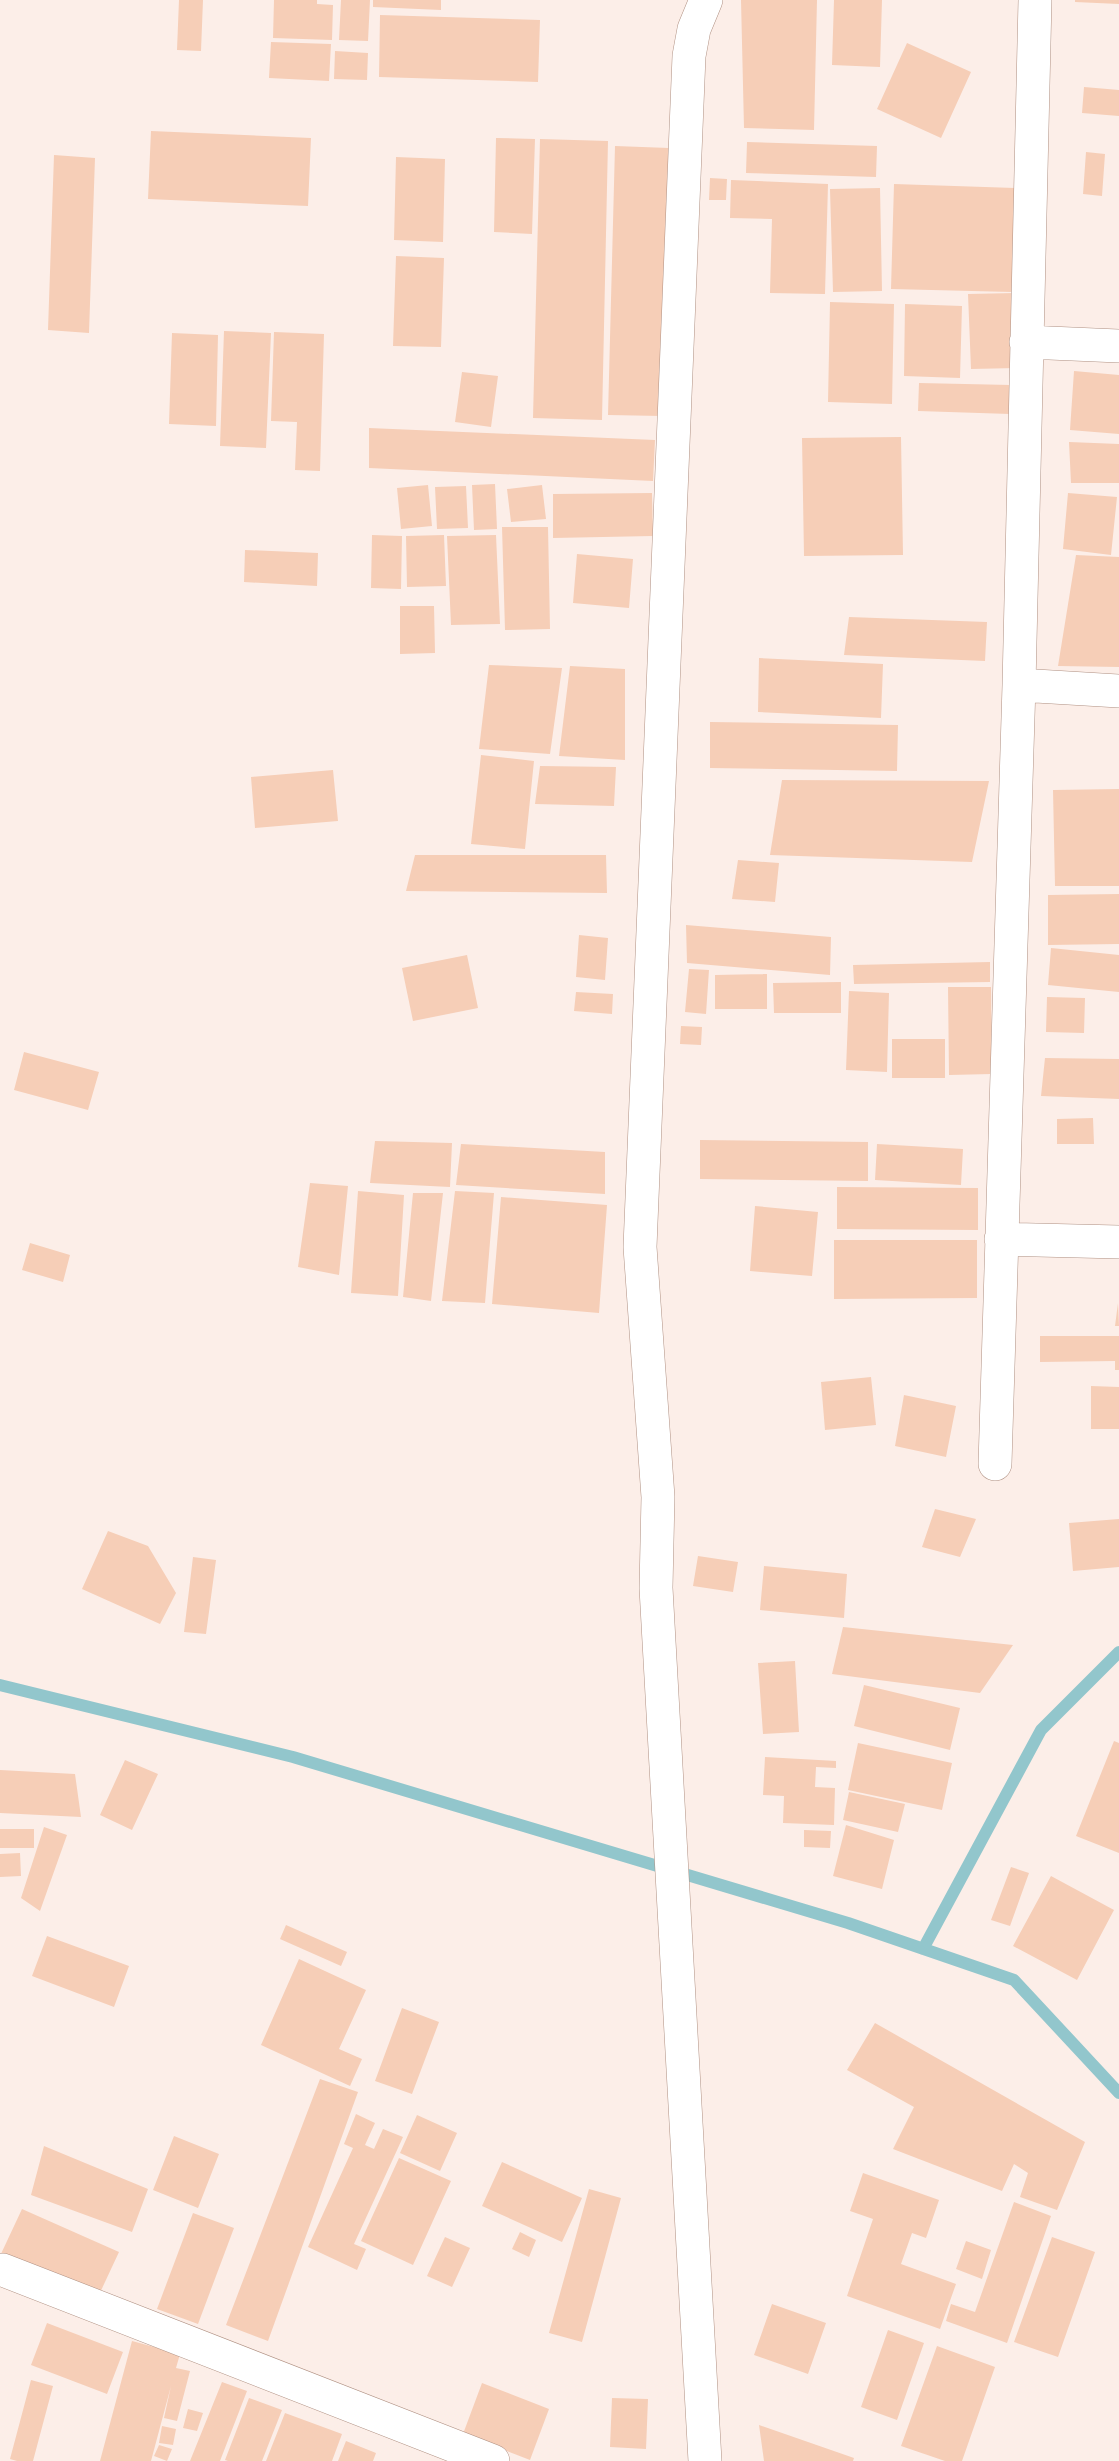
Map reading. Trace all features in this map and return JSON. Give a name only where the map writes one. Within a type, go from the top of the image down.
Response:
[{"type":"street","points":[[705,2461],[656,1588],[658,1497],[640,1247],[689,56],[694,29],[706,0]]},
{"type":"street","points":[[995,1464],[1019,685],[1035,0]]},
{"type":"street","points":[[1026,342],[1119,346]]},
{"type":"street","points":[[1019,685],[1119,691]]},
{"type":"street","points":[[1002,1239],[1119,1242]]},
{"type":"street","points":[[3,2270],[493,2461]]},
{"type":"building","points":[[179,0],[203,0],[201,51],[177,50]]},
{"type":"building","points":[[274,0],[317,0],[317,4],[333,5],[332,40],[273,38]]},
{"type":"building","points":[[341,0],[370,0],[368,41],[339,40]]},
{"type":"building","points":[[373,0],[441,0],[441,10],[373,7]]},
{"type":"building","points":[[741,0],[817,0],[814,130],[744,128]]},
{"type":"building","points":[[834,0],[882,0],[880,67],[832,65]]},
{"type":"building","points":[[1075,0],[1119,0],[1119,4],[1075,2]]},
{"type":"building","points":[[380,15],[540,20],[538,82],[379,77]]},
{"type":"building","points":[[271,42],[331,44],[329,81],[269,78]]},
{"type":"building","points":[[907,43],[971,72],[941,138],[877,109]]},
{"type":"building","points":[[335,51],[368,53],[367,80],[334,79]]},
{"type":"building","points":[[1084,87],[1119,90],[1119,116],[1082,113]]},
{"type":"building","points":[[151,131],[311,138],[308,206],[148,199]]},
{"type":"building","points":[[496,138],[535,139],[532,234],[494,232]]},
{"type":"building","points":[[540,139],[608,141],[602,420],[533,418]]},
{"type":"building","points":[[747,142],[877,146],[876,177],[746,173]]},
{"type":"building","points":[[615,146],[669,148],[662,416],[608,415]]},
{"type":"building","points":[[1086,152],[1105,154],[1102,196],[1083,194]]},
{"type":"building","points":[[54,155],[95,158],[89,333],[48,330]]},
{"type":"building","points":[[396,157],[445,159],[443,242],[394,240]]},
{"type":"building","points":[[710,178],[727,179],[726,200],[709,200]]},
{"type":"building","points":[[731,180],[828,184],[825,294],[770,293],[772,219],[730,218]]},
{"type":"building","points":[[894,184],[1015,188],[1012,292],[891,289]]},
{"type":"building","points":[[880,188],[882,291],[833,292],[830,189]]},
{"type":"building","points":[[396,256],[444,258],[441,347],[393,346]]},
{"type":"building","points":[[1015,293],[1017,368],[971,369],[968,294]]},
{"type":"building","points":[[830,302],[894,304],[892,404],[828,402]]},
{"type":"building","points":[[905,304],[962,306],[960,378],[904,376]]},
{"type":"building","points":[[224,331],[271,333],[266,448],[220,446]]},
{"type":"building","points":[[274,332],[324,334],[320,471],[295,470],[297,422],[271,421]]},
{"type":"building","points":[[172,333],[218,335],[216,426],[169,424]]},
{"type":"building","points":[[1074,371],[1119,375],[1119,434],[1070,430]]},
{"type":"building","points":[[462,372],[498,376],[491,427],[455,422]]},
{"type":"building","points":[[919,383],[1011,385],[1010,414],[918,411]]},
{"type":"building","points":[[369,428],[655,440],[653,481],[369,468]]},
{"type":"building","points":[[901,437],[903,555],[804,556],[802,438]]},
{"type":"building","points":[[1069,442],[1119,444],[1119,483],[1071,483]]},
{"type":"building","points":[[495,484],[497,529],[474,530],[472,485]]},
{"type":"building","points":[[428,485],[432,526],[401,529],[397,488]]},
{"type":"building","points":[[542,485],[546,519],[511,522],[507,489]]},
{"type":"building","points":[[466,486],[468,528],[437,529],[435,487]]},
{"type":"building","points":[[652,493],[653,536],[553,538],[553,494]]},
{"type":"building","points":[[1068,493],[1117,497],[1111,555],[1063,549]]},
{"type":"building","points":[[502,527],[548,527],[550,629],[505,630]]},
{"type":"building","points":[[372,535],[402,536],[401,589],[371,588]]},
{"type":"building","points":[[444,535],[446,586],[407,587],[406,536]]},
{"type":"building","points":[[496,535],[500,624],[451,625],[447,536]]},
{"type":"building","points":[[245,550],[318,553],[317,586],[244,582]]},
{"type":"building","points":[[577,554],[633,559],[629,608],[573,603]]},
{"type":"building","points":[[1076,555],[1119,557],[1119,667],[1058,666]]},
{"type":"building","points":[[400,606],[434,606],[435,653],[400,654]]},
{"type":"building","points":[[849,617],[987,622],[985,661],[844,655]]},
{"type":"building","points":[[759,658],[883,664],[881,718],[758,712]]},
{"type":"building","points":[[489,665],[562,668],[550,754],[479,749]]},
{"type":"building","points":[[570,666],[625,669],[625,760],[559,756]]},
{"type":"building","points":[[710,722],[898,725],[897,771],[710,768]]},
{"type":"building","points":[[481,755],[534,761],[525,849],[471,844]]},
{"type":"building","points":[[540,766],[616,767],[614,806],[535,804]]},
{"type":"building","points":[[333,770],[338,821],[255,828],[251,777]]},
{"type":"building","points":[[782,780],[989,781],[972,862],[770,855]]},
{"type":"building","points":[[1119,789],[1119,886],[1055,886],[1053,790]]},
{"type":"building","points":[[415,855],[606,855],[607,893],[406,891]]},
{"type":"building","points":[[738,860],[779,863],[775,902],[732,899]]},
{"type":"building","points":[[1119,894],[1119,944],[1048,945],[1048,895]]},
{"type":"building","points":[[686,925],[831,937],[830,975],[687,963]]},
{"type":"building","points":[[579,935],[608,938],[605,980],[576,977]]},
{"type":"building","points":[[1051,948],[1119,955],[1119,992],[1048,985]]},
{"type":"building","points":[[467,955],[478,1008],[413,1021],[402,968]]},
{"type":"building","points":[[990,962],[990,982],[854,984],[853,965]]},
{"type":"building","points":[[689,969],[709,970],[706,1014],[685,1012]]},
{"type":"building","points":[[767,974],[767,1009],[715,1009],[715,975]]},
{"type":"building","points":[[841,982],[841,1013],[774,1013],[773,983]]},
{"type":"building","points":[[948,987],[991,987],[992,1074],[949,1075]]},
{"type":"building","points":[[849,991],[889,993],[887,1072],[846,1070]]},
{"type":"building","points":[[576,992],[613,994],[612,1014],[574,1011]]},
{"type":"building","points":[[1047,997],[1085,998],[1084,1033],[1046,1032]]},
{"type":"building","points":[[681,1026],[702,1027],[701,1045],[680,1044]]},
{"type":"building","points":[[892,1039],[945,1039],[945,1078],[892,1078]]},
{"type":"building","points":[[24,1052],[99,1072],[88,1110],[14,1090]]},
{"type":"building","points":[[1045,1058],[1119,1059],[1119,1099],[1041,1096]]},
{"type":"building","points":[[1093,1118],[1094,1144],[1057,1144],[1057,1119]]},
{"type":"building","points":[[700,1140],[868,1142],[868,1181],[700,1179]]},
{"type":"building","points":[[375,1141],[452,1143],[450,1187],[370,1183]]},
{"type":"building","points":[[461,1144],[605,1152],[605,1194],[456,1185]]},
{"type":"building","points":[[877,1144],[963,1149],[961,1185],[875,1180]]},
{"type":"building","points":[[310,1183],[348,1186],[339,1275],[298,1267]]},
{"type":"building","points":[[837,1187],[978,1188],[978,1230],[837,1229]]},
{"type":"building","points":[[358,1191],[404,1195],[398,1296],[351,1293]]},
{"type":"building","points":[[455,1191],[494,1193],[485,1303],[442,1301]]},
{"type":"building","points":[[413,1193],[443,1193],[431,1301],[403,1297]]},
{"type":"building","points":[[501,1197],[607,1205],[599,1313],[492,1304]]},
{"type":"building","points":[[755,1206],[818,1212],[812,1276],[750,1271]]},
{"type":"building","points":[[834,1240],[977,1240],[977,1298],[834,1299]]},
{"type":"building","points":[[30,1243],[70,1255],[63,1282],[22,1270]]},
{"type":"building","points":[[1118,1303],[1119,1326],[1115,1326]]},
{"type":"building","points":[[1040,1336],[1119,1336],[1119,1370],[1115,1370],[1115,1361],[1040,1362]]},
{"type":"building","points":[[871,1377],[876,1425],[825,1430],[821,1382]]},
{"type":"building","points":[[1091,1386],[1119,1387],[1119,1429],[1091,1429]]},
{"type":"building","points":[[904,1395],[956,1406],[946,1457],[895,1446]]},
{"type":"building","points":[[935,1509],[976,1519],[960,1557],[922,1547]]},
{"type":"building","points":[[1119,1519],[1119,1567],[1073,1571],[1069,1523]]},
{"type":"building","points":[[108,1531],[148,1546],[176,1593],[160,1624],[82,1589]]},
{"type":"building","points":[[698,1556],[738,1562],[733,1592],[693,1586]]},
{"type":"building","points":[[193,1557],[216,1560],[206,1634],[184,1632]]},
{"type":"building","points":[[764,1566],[847,1574],[844,1618],[760,1610]]},
{"type":"building","points":[[843,1627],[1013,1645],[980,1693],[832,1674]]},
{"type":"building","points":[[795,1661],[799,1732],[763,1734],[758,1663]]},
{"type":"building","points":[[864,1685],[960,1708],[950,1750],[854,1726]]},
{"type":"building","points":[[1114,1741],[1119,1743],[1119,1853],[1076,1836]]},
{"type":"building","points":[[858,1743],[952,1763],[942,1810],[848,1790]]},
{"type":"building","points":[[765,1757],[836,1761],[836,1768],[816,1767],[815,1787],[835,1788],[834,1825],[783,1823],[784,1796],[763,1795]]},
{"type":"building","points":[[125,1760],[158,1774],[132,1830],[100,1815]]},
{"type":"building","points":[[0,1770],[75,1774],[81,1817],[0,1813]]},
{"type":"building","points":[[849,1792],[905,1804],[898,1832],[843,1820]]},
{"type":"building","points":[[846,1825],[894,1840],[882,1889],[833,1876]]},
{"type":"building","points":[[44,1827],[67,1835],[40,1911],[21,1898]]},
{"type":"building","points":[[0,1829],[34,1829],[34,1848],[0,1848]]},
{"type":"building","points":[[804,1830],[831,1831],[830,1848],[804,1847]]},
{"type":"building","points":[[20,1853],[21,1876],[0,1877],[0,1854]]},
{"type":"building","points":[[1011,1867],[1029,1873],[1010,1926],[991,1920]]},
{"type":"building","points":[[1051,1876],[1114,1910],[1077,1980],[1013,1946]]},
{"type":"building","points":[[286,1925],[347,1952],[341,1966],[280,1939]]},
{"type":"building","points":[[47,1936],[129,1966],[114,2007],[32,1976]]},
{"type":"building","points":[[299,1959],[366,1990],[339,2049],[362,2059],[350,2086],[261,2045]]},
{"type":"building","points":[[402,2008],[439,2022],[412,2094],[375,2081]]},
{"type":"building","points":[[875,2023],[1085,2142],[1057,2210],[1020,2197],[1028,2173],[1014,2164],[1002,2191],[893,2149],[914,2107],[847,2070]]},
{"type":"building","points":[[320,2079],[358,2092],[268,2341],[226,2325]]},
{"type":"building","points":[[356,2114],[375,2123],[365,2145],[374,2149],[383,2129],[403,2137],[354,2244],[366,2249],[357,2270],[308,2247],[353,2148],[344,2144]]},
{"type":"building","points":[[417,2115],[457,2133],[440,2171],[400,2153]]},
{"type":"building","points":[[174,2136],[219,2154],[198,2208],[153,2190]]},
{"type":"building","points":[[44,2146],[148,2189],[132,2232],[31,2195]]},
{"type":"building","points":[[399,2158],[451,2181],[413,2265],[361,2241]]},
{"type":"building","points":[[502,2162],[582,2198],[562,2242],[482,2206]]},
{"type":"building","points":[[863,2173],[939,2200],[926,2238],[912,2233],[901,2264],[956,2284],[940,2329],[847,2296],[873,2219],[850,2211]]},
{"type":"building","points":[[589,2189],[621,2198],[582,2342],[549,2333]]},
{"type":"building","points":[[1014,2202],[1051,2216],[1007,2343],[946,2321],[951,2304],[975,2312]]},
{"type":"building","points":[[22,2209],[119,2252],[91,2312],[0,2256]]},
{"type":"building","points":[[193,2213],[234,2228],[198,2324],[157,2309]]},
{"type":"building","points":[[520,2232],[536,2240],[529,2257],[512,2249]]},
{"type":"building","points":[[445,2237],[470,2248],[452,2287],[427,2276]]},
{"type":"building","points":[[1052,2237],[1095,2252],[1058,2357],[1014,2342]]},
{"type":"building","points":[[966,2241],[991,2250],[982,2279],[956,2269]]},
{"type":"building","points":[[772,2304],[826,2323],[808,2374],[754,2355]]},
{"type":"building","points":[[47,2323],[123,2352],[107,2394],[31,2365]]},
{"type":"building","points":[[888,2330],[924,2343],[897,2420],[861,2407]]},
{"type":"building","points":[[132,2341],[180,2354],[176,2368],[190,2371],[177,2421],[164,2418],[171,2386],[151,2461],[100,2461]]},
{"type":"building","points":[[937,2346],[995,2367],[962,2461],[945,2461],[901,2446]]},
{"type":"building","points":[[31,2380],[53,2386],[33,2461],[17,2461],[10,2459]]},
{"type":"building","points":[[222,2382],[247,2391],[220,2461],[190,2461]]},
{"type":"building","points":[[482,2383],[549,2409],[530,2460],[463,2434]]},
{"type":"building","points":[[249,2398],[282,2410],[262,2461],[225,2460]]},
{"type":"building","points":[[612,2398],[648,2399],[646,2449],[610,2447]]},
{"type":"building","points":[[188,2409],[203,2413],[197,2431],[183,2428]]},
{"type":"building","points":[[285,2413],[342,2434],[332,2461],[266,2461]]},
{"type":"building","points":[[759,2425],[854,2458],[853,2461],[764,2461]]},
{"type":"building","points":[[162,2426],[176,2429],[173,2445],[159,2443]]},
{"type":"building","points":[[346,2441],[376,2453],[373,2461],[338,2461]]},
{"type":"building","points":[[159,2445],[172,2449],[167,2461],[154,2456]]},
{"type":"waterway","points":[[923,1949],[1041,1730],[1119,1652]]},
{"type":"waterway","points":[[0,1685],[293,1757],[848,1923],[1014,1980],[1119,2093]]}]
